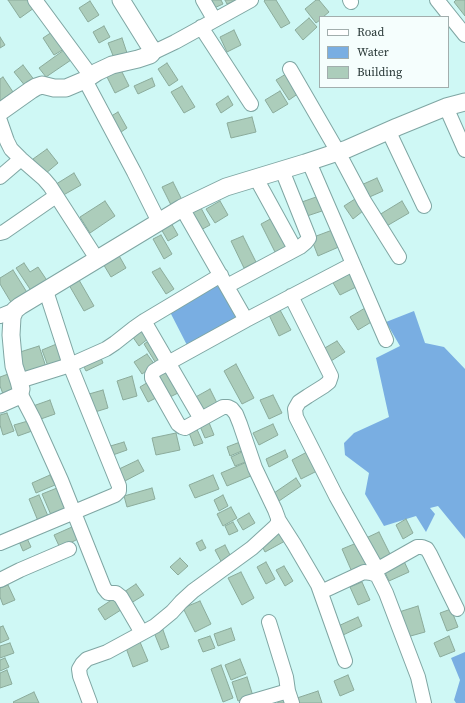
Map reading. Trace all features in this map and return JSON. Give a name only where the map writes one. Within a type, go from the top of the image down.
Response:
[{"type":"street","points":[[35,0],[88,78],[159,222]]},
{"type":"street","points":[[121,0],[152,49],[152,53]]},
{"type":"street","points":[[203,0],[214,19]]},
{"type":"street","points":[[437,0],[465,35]]},
{"type":"street","points":[[0,112],[36,87],[42,85],[54,88],[66,88],[112,65],[147,56],[175,42],[247,1]]},
{"type":"street","points":[[201,27],[251,104]]},
{"type":"street","points":[[290,69],[338,152],[364,201],[399,256]]},
{"type":"street","points":[[142,633],[121,597],[116,593],[108,594],[104,588],[74,512],[20,387],[5,337],[12,317],[8,313],[182,208],[226,187],[338,152],[446,107],[465,102]]},
{"type":"street","points":[[446,107],[465,150]]},
{"type":"street","points":[[0,121],[11,149],[50,186],[97,259]]},
{"type":"street","points":[[388,130],[424,206]]},
{"type":"street","points":[[0,177],[20,159]]},
{"type":"street","points":[[309,162],[386,340]]},
{"type":"street","points":[[20,387],[106,349],[144,321],[224,281],[295,249],[306,242],[309,238],[308,234],[282,170]]},
{"type":"street","points":[[256,178],[295,249]]},
{"type":"street","points":[[0,233],[4,232],[56,196]]},
{"type":"street","points":[[182,208],[246,320]]},
{"type":"street","points":[[345,661],[321,592],[313,576],[278,519],[255,468],[236,414],[232,409],[223,407],[186,428],[182,428],[178,424],[152,378],[152,375],[154,371],[168,362],[353,264]]},
{"type":"street","points":[[0,543],[115,496],[119,491],[119,486],[70,365],[46,291]]},
{"type":"street","points":[[291,296],[331,376],[329,382],[299,402],[295,409],[296,417],[386,593],[418,677],[424,703]]},
{"type":"street","points":[[144,321],[201,419]]},
{"type":"street","points":[[0,404],[18,396],[20,387]]},
{"type":"street","points":[[90,703],[80,676],[79,669],[87,659],[108,652],[165,619],[193,591],[252,548],[275,527],[278,523],[278,519]]},
{"type":"street","points":[[321,592],[364,572],[374,571],[417,547],[422,547],[430,554],[457,609]]},
{"type":"street","points":[[0,580],[69,549]]},
{"type":"street","points":[[247,703],[290,697],[269,622]]},
{"type":"water","points":[[213,285],[224,288],[237,312],[232,326],[189,349],[170,312]]},
{"type":"water","points":[[414,311],[425,343],[444,347],[465,369],[465,539],[438,506],[430,508],[435,514],[426,532],[416,516],[384,526],[365,494],[369,473],[345,455],[344,443],[354,433],[389,417],[376,358],[400,346],[386,322]]},
{"type":"water","points":[[465,652],[465,703],[456,703],[454,700],[460,680],[451,658]]},
{"type":"building","points":[[8,0],[29,0],[34,8],[20,18]]},
{"type":"building","points":[[208,0],[221,0],[223,4],[212,9]]},
{"type":"building","points":[[225,0],[237,0],[227,4]]},
{"type":"building","points":[[276,0],[290,23],[281,28],[264,1]]},
{"type":"building","points":[[316,0],[319,0],[329,12],[324,16],[319,16],[319,21],[316,23],[305,9]]},
{"type":"building","points":[[456,0],[465,0],[465,16],[454,2]]},
{"type":"building","points":[[90,1],[99,15],[88,22],[79,8]]},
{"type":"building","points":[[309,18],[317,27],[303,40],[295,30]]},
{"type":"building","points":[[104,26],[110,37],[99,43],[93,32]]},
{"type":"building","points":[[234,30],[241,45],[227,52],[220,37]]},
{"type":"building","points":[[52,32],[64,49],[54,55],[43,38]]},
{"type":"building","points":[[0,37],[5,45],[0,48]]},
{"type":"building","points":[[122,38],[127,53],[114,58],[108,43]]},
{"type":"building","points":[[64,50],[71,60],[46,77],[39,68]]},
{"type":"building","points":[[167,63],[178,80],[169,86],[158,69]]},
{"type":"building","points":[[23,65],[35,81],[26,87],[14,72]]},
{"type":"building","points":[[119,66],[129,86],[115,93],[105,73]]},
{"type":"building","points":[[286,74],[299,93],[289,100],[276,80]]},
{"type":"building","points":[[3,77],[13,92],[0,101],[0,79]]},
{"type":"building","points":[[152,78],[155,86],[138,94],[134,86]]},
{"type":"building","points":[[182,86],[195,107],[184,113],[171,92]]},
{"type":"building","points":[[280,91],[288,104],[273,113],[265,100]]},
{"type":"building","points":[[228,96],[233,105],[221,113],[216,104]]},
{"type":"building","points":[[118,112],[127,128],[118,134],[108,118]]},
{"type":"building","points":[[252,117],[256,132],[231,138],[227,123]]},
{"type":"building","points":[[47,149],[58,163],[45,174],[33,159]]},
{"type":"building","points":[[74,173],[81,185],[60,197],[53,186]]},
{"type":"building","points":[[377,178],[383,191],[365,199],[359,186]]},
{"type":"building","points":[[173,182],[183,202],[172,207],[162,187]]},
{"type":"building","points":[[319,196],[325,210],[304,217],[299,203]]},
{"type":"building","points":[[355,199],[363,211],[353,219],[344,206]]},
{"type":"building","points":[[105,201],[115,216],[90,233],[80,217]]},
{"type":"building","points":[[220,201],[228,215],[215,223],[206,209]]},
{"type":"building","points":[[402,201],[409,213],[385,227],[379,215]]},
{"type":"building","points":[[201,208],[210,225],[197,232],[188,215]]},
{"type":"building","points":[[274,217],[289,248],[276,254],[261,224]]},
{"type":"building","points":[[170,221],[178,235],[168,241],[160,227]]},
{"type":"building","points":[[335,229],[341,246],[318,256],[311,238]]},
{"type":"building","points":[[161,235],[172,254],[164,259],[153,239]]},
{"type":"building","points":[[243,236],[256,262],[244,268],[231,241]]},
{"type":"building","points":[[117,252],[126,268],[111,277],[102,262]]},
{"type":"building","points":[[24,263],[30,272],[38,267],[48,282],[32,292],[16,268]]},
{"type":"building","points":[[160,268],[174,289],[166,294],[152,272]]},
{"type":"building","points":[[13,270],[28,294],[12,304],[0,284],[0,278]]},
{"type":"building","points":[[351,272],[358,286],[340,295],[332,281]]},
{"type":"building","points":[[79,280],[94,306],[84,311],[69,285]]},
{"type":"building","points":[[365,308],[373,321],[358,330],[350,317]]},
{"type":"building","points":[[280,310],[291,330],[279,336],[269,315]]},
{"type":"building","points":[[140,325],[149,338],[139,346],[130,333]]},
{"type":"building","points":[[150,340],[163,361],[157,365],[144,344]]},
{"type":"building","points":[[337,341],[345,352],[331,361],[323,349]]},
{"type":"building","points":[[59,343],[66,363],[49,369],[42,350]]},
{"type":"building","points":[[39,346],[46,367],[23,374],[17,353]]},
{"type":"building","points":[[99,353],[103,363],[86,371],[81,361]]},
{"type":"building","points":[[147,354],[155,365],[142,374],[134,362]]},
{"type":"building","points":[[236,364],[254,398],[242,404],[224,371]]},
{"type":"building","points":[[166,370],[178,393],[166,399],[154,376]]},
{"type":"building","points":[[11,373],[16,389],[3,394],[0,386],[0,377]]},
{"type":"building","points":[[132,376],[137,396],[123,400],[117,381]]},
{"type":"building","points":[[150,381],[158,397],[148,402],[140,387]]},
{"type":"building","points":[[210,389],[219,407],[201,416],[192,399]]},
{"type":"building","points":[[103,390],[108,408],[95,412],[89,394]]},
{"type":"building","points":[[273,395],[282,413],[269,419],[260,400]]},
{"type":"building","points":[[50,400],[55,414],[38,420],[33,406]]},
{"type":"building","points":[[7,413],[14,431],[3,435],[0,425],[0,415]]},
{"type":"building","points":[[208,420],[214,435],[205,438],[199,424]]},
{"type":"building","points":[[28,421],[32,431],[18,436],[14,425]]},
{"type":"building","points":[[273,424],[278,435],[259,445],[253,433]]},
{"type":"building","points":[[196,427],[203,443],[194,446],[188,430]]},
{"type":"building","points":[[176,433],[180,450],[156,455],[152,438]]},
{"type":"building","points":[[124,442],[127,450],[110,456],[107,447]]},
{"type":"building","points":[[240,442],[244,450],[230,456],[227,447]]},
{"type":"building","points":[[285,450],[288,457],[269,467],[266,459]]},
{"type":"building","points":[[244,451],[248,461],[235,466],[231,457]]},
{"type":"building","points":[[307,452],[317,471],[301,479],[292,460]]},
{"type":"building","points":[[138,460],[144,471],[123,482],[117,470]]},
{"type":"building","points":[[247,462],[253,475],[227,486],[221,473]]},
{"type":"building","points":[[50,475],[55,485],[36,493],[32,483]]},
{"type":"building","points":[[213,475],[219,489],[195,498],[189,485]]},
{"type":"building","points":[[296,478],[301,486],[279,501],[274,493]]},
{"type":"building","points":[[57,488],[66,509],[51,515],[42,494]]},
{"type":"building","points":[[152,488],[155,499],[127,507],[124,496]]},
{"type":"building","points":[[39,495],[48,516],[38,521],[29,499]]},
{"type":"building","points":[[223,495],[228,506],[219,511],[214,500]]},
{"type":"building","points":[[231,507],[237,518],[223,526],[217,514]]},
{"type":"building","points":[[249,513],[255,523],[243,530],[237,520]]},
{"type":"building","points":[[406,519],[413,533],[403,539],[396,525]]},
{"type":"building","points":[[233,522],[238,531],[229,535],[225,526]]},
{"type":"building","points":[[72,527],[78,539],[60,548],[54,535]]},
{"type":"building","points":[[280,532],[285,541],[265,552],[260,542]]},
{"type":"building","points":[[379,532],[391,556],[378,562],[366,538]]},
{"type":"building","points":[[26,536],[31,547],[23,551],[18,539]]},
{"type":"building","points":[[202,540],[206,548],[200,551],[196,543]]},
{"type":"building","points":[[359,542],[369,565],[352,572],[342,549]]},
{"type":"building","points":[[225,545],[233,561],[224,567],[215,550]]},
{"type":"building","points":[[180,558],[188,566],[178,575],[170,567]]},
{"type":"building","points":[[403,559],[409,572],[389,581],[383,568]]},
{"type":"building","points":[[266,562],[275,579],[266,584],[257,567]]},
{"type":"building","points":[[284,566],[293,581],[285,586],[276,570]]},
{"type":"building","points":[[241,572],[254,598],[242,605],[228,578]]},
{"type":"building","points":[[362,582],[370,600],[358,605],[350,587]]},
{"type":"building","points":[[136,584],[144,595],[128,605],[121,594]]},
{"type":"building","points":[[8,585],[15,600],[3,605],[0,597],[0,588]]},
{"type":"building","points":[[116,597],[124,608],[105,620],[98,609]]},
{"type":"building","points":[[200,601],[211,624],[195,632],[183,608]]},
{"type":"building","points":[[418,606],[425,632],[407,637],[399,612]]},
{"type":"building","points":[[451,609],[458,627],[447,631],[440,613]]},
{"type":"building","points":[[358,617],[362,626],[341,636],[336,627]]},
{"type":"building","points":[[3,626],[9,639],[0,643],[0,627]]},
{"type":"building","points":[[162,627],[169,647],[161,650],[153,630]]},
{"type":"building","points":[[231,628],[235,640],[218,646],[214,634]]},
{"type":"building","points":[[210,636],[215,648],[203,652],[198,640]]},
{"type":"building","points":[[449,636],[455,651],[440,657],[434,643]]},
{"type":"building","points":[[140,642],[148,661],[133,667],[126,648]]},
{"type":"building","points":[[10,643],[14,653],[0,658],[0,646]]},
{"type":"building","points":[[5,658],[9,667],[0,671],[0,660]]},
{"type":"building","points":[[240,659],[246,674],[231,680],[225,665]]},
{"type":"building","points":[[221,665],[233,698],[223,702],[211,669]]},
{"type":"building","points":[[7,670],[12,684],[0,688],[0,673]]},
{"type":"building","points":[[348,675],[354,690],[340,696],[334,681]]},
{"type":"building","points":[[247,677],[253,696],[238,701],[232,682]]},
{"type":"building","points":[[318,691],[322,703],[296,703],[294,699]]},
{"type":"building","points":[[34,692],[39,703],[13,702]]},
{"type":"building","points":[[285,695],[288,703],[278,703],[276,698]]}]
